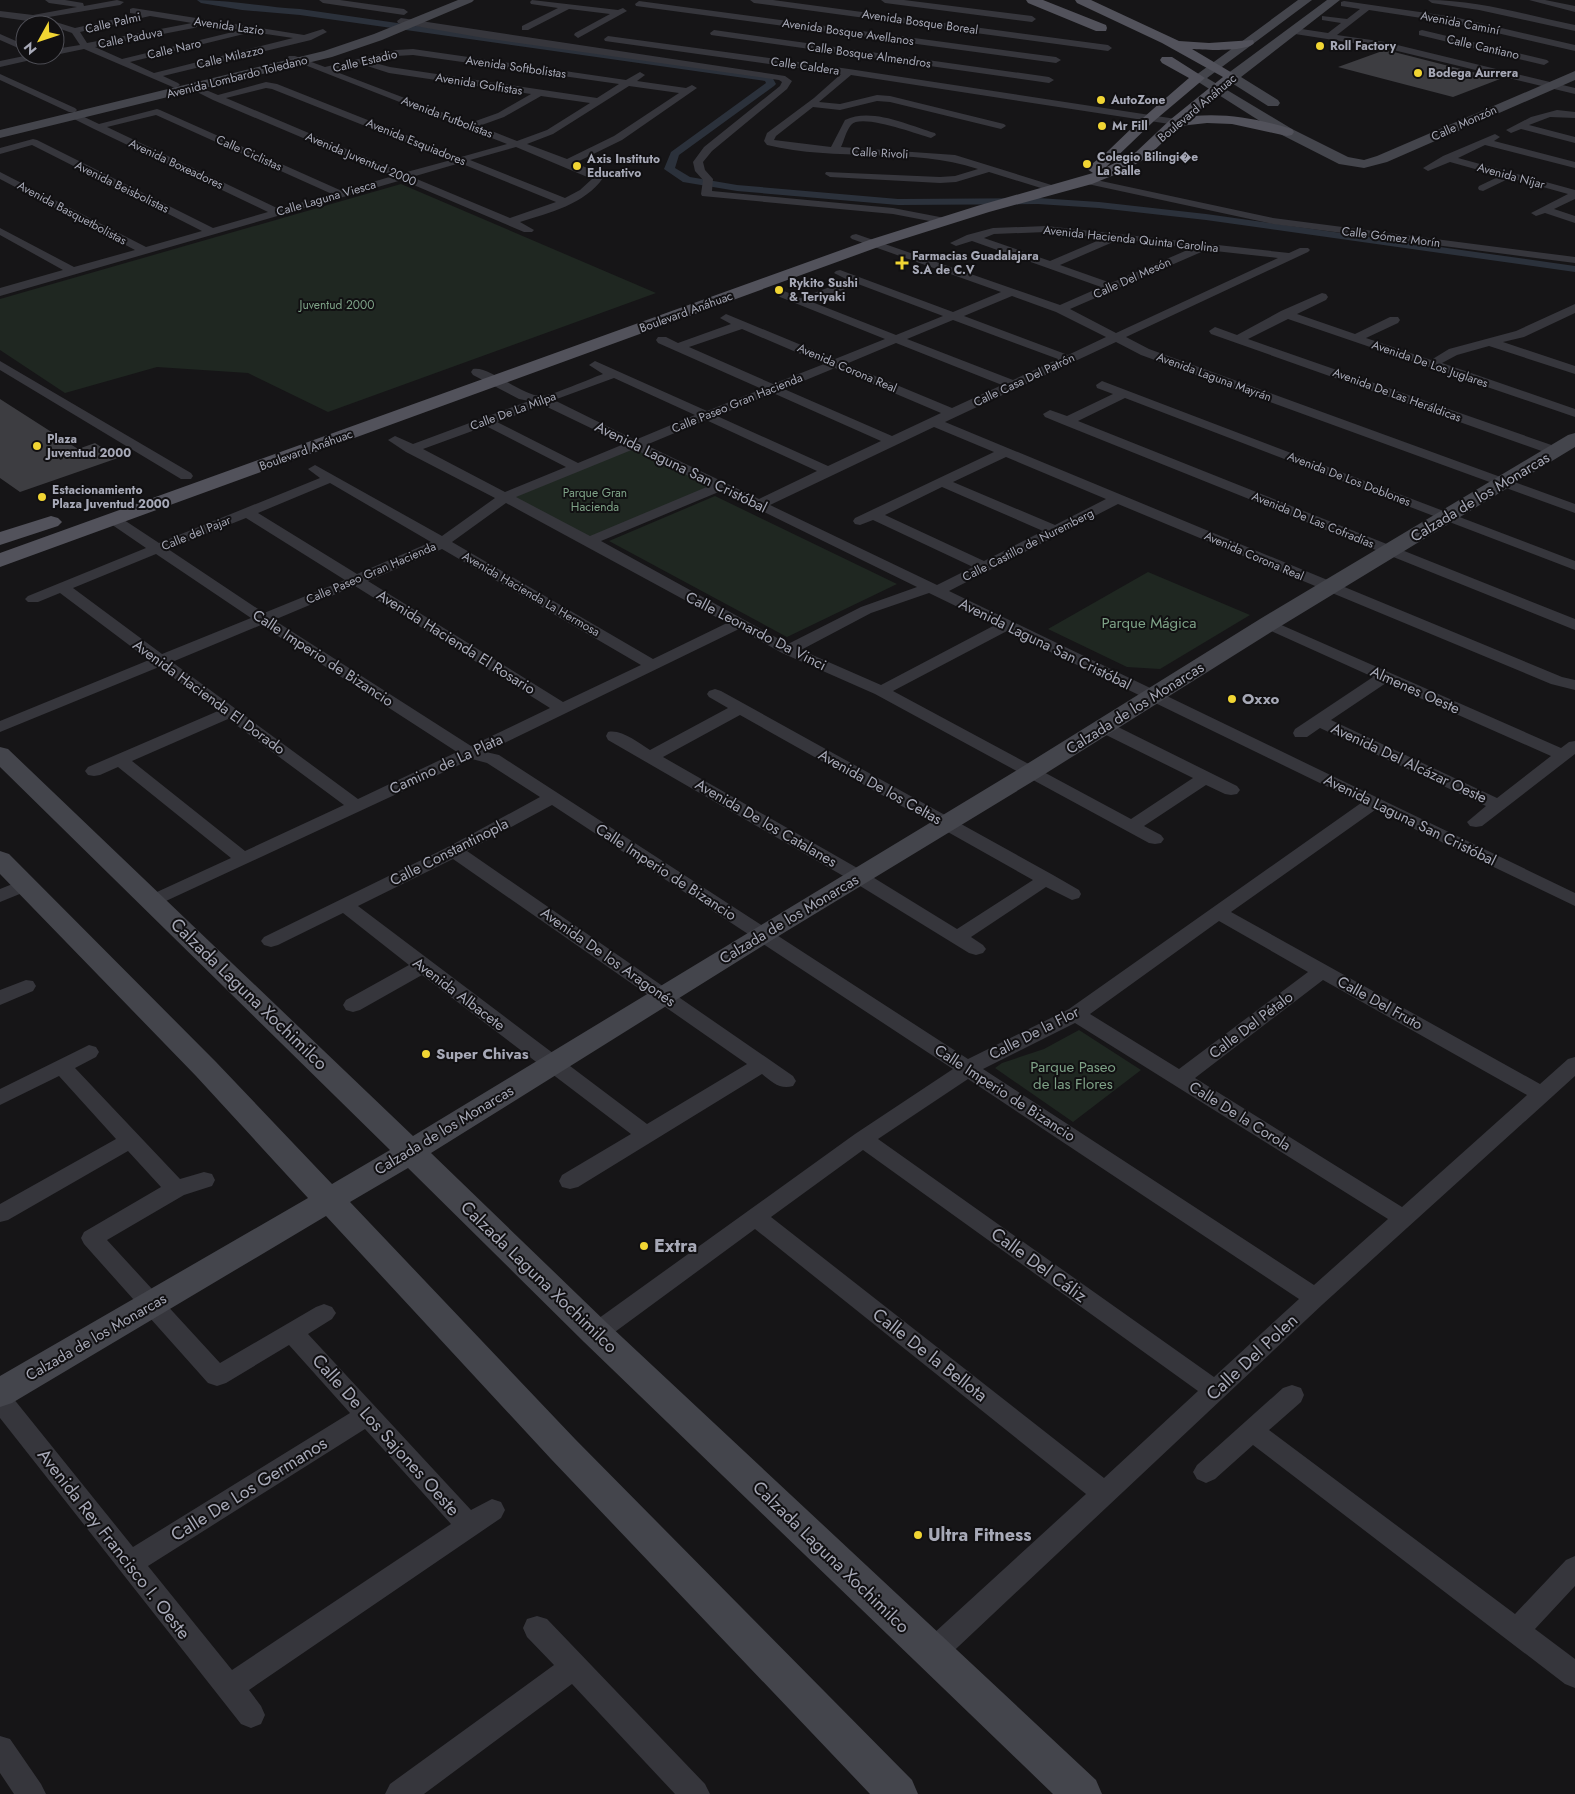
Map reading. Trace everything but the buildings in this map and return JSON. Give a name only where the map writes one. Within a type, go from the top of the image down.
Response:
[{"type":"main road","points":[[1032,0],[1112,33]]},
{"type":"main road","points":[[1050,0],[1068,4],[1086,2],[1167,40],[1232,77]]},
{"type":"main road","points":[[1167,40],[1209,47],[1248,43]]},
{"type":"main road","points":[[1152,53],[1198,78]]},
{"type":"main road","name":"Boulevard Anáhuac","points":[[0,539],[493,374],[875,243],[946,216],[1051,188],[1088,181],[1130,163],[1176,122],[1232,77]]},
{"type":"main road","name":"Boulevard Anáhuac","points":[[987,204],[1023,199],[1081,176],[1099,166],[1149,118],[1198,78]]},
{"type":"main road","points":[[1176,122],[1220,117],[1254,122],[1287,132]]},
{"type":"main road","name":"Boulevard Anáhuac","points":[[0,560],[113,519],[856,237],[925,216],[946,216]]},
{"type":"main road","points":[[113,519],[185,485],[188,480],[186,476]]},
{"type":"street","points":[[50,0],[93,7]]},
{"type":"street","points":[[323,0],[382,8],[395,3]]},
{"type":"street","name":"Avenida Lombardo Toledano","points":[[73,113],[175,85],[345,49],[447,0]]},
{"type":"street","name":"Avenida Lombardo Toledano","points":[[400,23],[433,15],[468,0]]},
{"type":"street","points":[[542,31],[520,28],[580,0]]},
{"type":"street","name":"Avenida Bosque Boreal","points":[[754,0],[1108,48]]},
{"type":"street","points":[[885,0],[1032,19]]},
{"type":"street","name":"Boulevard Anáhuac","points":[[1198,78],[1306,0]]},
{"type":"street","points":[[1432,0],[1479,7],[1575,28]]},
{"type":"street","points":[[1454,20],[1479,7],[1486,0]]},
{"type":"street","points":[[1533,0],[1575,9]]},
{"type":"street","points":[[670,57],[769,1]]},
{"type":"street","points":[[50,15],[120,2]]},
{"type":"street","points":[[534,2],[620,13],[642,2]]},
{"type":"street","name":"Avenida Bosque Avellanos","points":[[642,2],[914,41],[1060,59],[1023,76]]},
{"type":"street","name":"Boulevard Anáhuac","points":[[1232,77],[1295,31],[1339,2]]},
{"type":"street","name":"Avenida Caminí","points":[[1339,2],[1367,8],[1454,20],[1575,48]]},
{"type":"street","points":[[994,4],[1041,23]]},
{"type":"street","points":[[382,8],[400,23],[774,76],[786,80],[787,84],[784,87],[702,156],[698,162],[698,167],[708,183],[706,194],[925,216]]},
{"type":"street","points":[[1330,36],[1367,8]]},
{"type":"street","points":[[888,58],[962,10]]},
{"type":"street","name":"Avenida Lazio","points":[[132,11],[308,38]]},
{"type":"street","name":"Calle Caldera","points":[[620,13],[573,35],[849,72],[1176,122]]},
{"type":"street","points":[[0,14],[15,16]]},
{"type":"street","name":"Calle Palmi","points":[[75,31],[151,14]]},
{"type":"street","points":[[433,15],[451,18]]},
{"type":"street","points":[[1325,18],[1348,22]]},
{"type":"street","points":[[0,22],[15,20]]},
{"type":"street","name":"Calle Cantiano","points":[[1454,20],[1417,34],[1548,60],[1575,48]]},
{"type":"street","name":"Calle Paduva","points":[[65,50],[144,36],[205,22]]},
{"type":"street","points":[[65,28],[75,31],[85,46],[175,85]]},
{"type":"street","name":"Calle Naro","points":[[120,62],[256,29]]},
{"type":"street","points":[[1295,31],[1386,46],[1575,91]]},
{"type":"street","name":"Calle Milazzo","points":[[152,76],[308,38],[323,32]]},
{"type":"street","points":[[1059,32],[1086,45]]},
{"type":"street","name":"Calle Bosque Almendros","points":[[714,33],[1048,80]]},
{"type":"street","points":[[0,37],[15,44]]},
{"type":"street","points":[[1278,43],[1294,38],[1310,37],[1386,46],[1404,39]]},
{"type":"street","name":"Calle Estadio","points":[[325,70],[404,52]]},
{"type":"street","name":"Avenida Softbolistas","points":[[404,52],[691,89],[618,138],[567,163]]},
{"type":"street","name":"Avenida Lombardo Toledano","points":[[0,128],[194,88],[297,59]]},
{"type":"street","name":"Avenida Futbolistas","points":[[297,59],[597,176],[598,180],[585,191],[566,202]]},
{"type":"street","points":[[0,64],[15,61]]},
{"type":"street","name":"Avenida Golfistas","points":[[363,62],[388,70],[597,101]]},
{"type":"street","name":"Calle Rivoli","points":[[849,72],[771,135],[769,141],[780,146],[946,157],[964,160],[1051,188]]},
{"type":"street","name":"Calle Laguna Viesca","points":[[0,292],[518,144],[550,132],[640,75]]},
{"type":"street","name":"Calle Monzón","points":[[1301,140],[1351,163],[1364,164],[1382,159],[1575,75]]},
{"type":"street","name":"Avenida Boxeadores","points":[[0,77],[97,127],[277,212]]},
{"type":"street","points":[[1232,77],[1287,112]]},
{"type":"street","points":[[1198,78],[1301,140],[1338,142],[1382,159]]},
{"type":"street","points":[[898,91],[908,82]]},
{"type":"street","name":"Avenida Esquiadores","points":[[216,98],[266,86],[280,88],[566,202]]},
{"type":"street","name":"Avenida Juventud 2000","points":[[194,88],[528,230]]},
{"type":"street","points":[[953,101],[969,91]]},
{"type":"street","points":[[470,126],[501,115],[538,93]]},
{"type":"street","points":[[815,101],[840,106],[877,98],[890,99],[1001,126]]},
{"type":"street","points":[[1017,109],[1031,100]]},
{"type":"street","name":"Calle Ciclistas","points":[[97,127],[158,112],[341,194]]},
{"type":"street","points":[[1575,115],[1563,112],[1549,113],[1516,128],[1575,140]]},
{"type":"street","points":[[0,134],[43,124],[42,121],[44,120],[73,113]]},
{"type":"street","points":[[835,150],[847,124],[855,118],[873,120],[931,135]]},
{"type":"street","points":[[1428,168],[1495,137]]},
{"type":"street","points":[[0,151],[33,142]]},
{"type":"street","name":"Avenida Beisbolistas","points":[[33,142],[212,231]]},
{"type":"street","points":[[1484,142],[1575,165]]},
{"type":"street","name":"Avenida Níjar","points":[[1447,158],[1575,194]]},
{"type":"street","points":[[830,174],[945,180],[991,168]]},
{"type":"street","name":"Avenida Basquetbolistas","points":[[0,175],[144,250]]},
{"type":"street","points":[[1483,188],[1509,175]]},
{"type":"street","name":"Calle Gómez Morín","points":[[1088,181],[1282,223],[1575,260]]},
{"type":"street","points":[[1541,211],[1575,194]]},
{"type":"street","points":[[510,222],[566,202]]},
{"type":"street","points":[[1541,211],[1575,220]]},
{"type":"street","name":"Avenida Hacienda Quinta Carolina","points":[[956,243],[1002,230],[1031,229],[1119,236],[1290,256]]},
{"type":"street","points":[[0,231],[73,271]]},
{"type":"street","points":[[1050,265],[1119,236]]},
{"type":"street","name":"Avenida Laguna Mayrán","points":[[856,237],[1060,310],[1115,339],[1145,352],[1575,509]]},
{"type":"street","points":[[972,237],[1112,287]]},
{"type":"street","name":"Calle Del Mesón","points":[[1060,310],[1204,246]]},
{"type":"street","name":"Calle Casa Del Patrón","points":[[758,505],[1304,250]]},
{"type":"street","points":[[840,273],[1068,359]]},
{"type":"street","points":[[801,302],[858,280]]},
{"type":"street","name":"Calle Paseo Gran Hacienda","points":[[0,727],[442,543],[505,497],[1012,292]]},
{"type":"street","points":[[784,295],[1013,385]]},
{"type":"street","points":[[1215,331],[1238,339],[1322,297]]},
{"type":"street","points":[[1432,364],[1453,352],[1520,334],[1575,308]]},
{"type":"street","name":"Avenida De Los Juglares","points":[[1285,314],[1575,413]]},
{"type":"street","points":[[726,318],[742,324]]},
{"type":"street","points":[[1356,338],[1394,320]]},
{"type":"street","points":[[678,348],[742,324]]},
{"type":"street","name":"Avenida Corona Real","points":[[742,324],[952,413]]},
{"type":"street","name":"Avenida De Las Heráldicas","points":[[1238,339],[1565,445]]},
{"type":"street","points":[[662,340],[892,441]]},
{"type":"street","points":[[1492,343],[1575,370]]},
{"type":"street","points":[[0,365],[186,476]]},
{"type":"street","points":[[595,365],[828,471]]},
{"type":"street","name":"Avenida Laguna San Cristóbal","points":[[493,374],[524,396],[543,400],[719,487],[934,589],[1153,697],[1575,900]]},
{"type":"street","name":"Calle De La Milpa","points":[[411,449],[614,374]]},
{"type":"street","name":"Avenida De Los Doblones","points":[[1102,386],[1575,566]]},
{"type":"street","points":[[1067,421],[1123,394]]},
{"type":"street","name":"Avenida De Las Cofradías","points":[[1050,414],[1575,625]]},
{"type":"street","points":[[486,421],[576,467]]},
{"type":"street","name":"Avenida Corona Real","points":[[934,422],[1557,681],[1575,685]]},
{"type":"street","name":"Calle Leonardo Da Vinci","points":[[395,440],[589,542],[738,624],[788,650],[881,692],[1155,839]]},
{"type":"street","name":"Calzada de los Monarcas","points":[[0,1393],[410,1152],[762,934],[859,877],[1153,697],[1268,624],[1565,445]]},
{"type":"street","points":[[985,567],[867,518],[1005,452]]},
{"type":"street","points":[[316,469],[331,478]]},
{"type":"street","name":"Calle del Pajar","points":[[33,599],[331,478]]},
{"type":"street","name":"Avenida Hacienda La Hermosa","points":[[331,478],[653,665]]},
{"type":"street","points":[[942,482],[1056,531]]},
{"type":"street","points":[[589,542],[719,487]]},
{"type":"street","name":"Calle Castillo de Nuremberg","points":[[934,589],[985,567],[1118,498]]},
{"type":"street","name":"Avenida Hacienda El Rosario","points":[[247,512],[562,709]]},
{"type":"street","name":"Calle Imperio de Bizancio","points":[[113,519],[262,619],[470,752],[493,759],[1315,1298]]},
{"type":"street","name":"Avenida Hacienda El Dorado","points":[[61,587],[357,806]]},
{"type":"street","points":[[788,650],[866,610],[934,589]]},
{"type":"street","name":"Camino de La Plata","points":[[154,901],[244,860],[738,624]]},
{"type":"street","name":"Almenes Oeste","points":[[1268,624],[1385,676],[1569,750]]},
{"type":"street","points":[[881,692],[1007,625]]},
{"type":"street","points":[[1301,733],[1385,676]]},
{"type":"street","name":"Avenida De los Celtas","points":[[715,694],[1072,894]]},
{"type":"street","points":[[650,757],[740,708]]},
{"type":"street","points":[[94,771],[230,712]]},
{"type":"street","name":"Avenida Del Alcázar Oeste","points":[[1319,721],[1498,804]]},
{"type":"street","points":[[1104,727],[1231,790]]},
{"type":"street","name":"Avenida De los Catalanes","points":[[614,736],[859,877],[976,949]]},
{"type":"street","points":[[1476,822],[1569,750]]},
{"type":"street","name":"Calzada Laguna Xochimilco","points":[[0,754],[154,901],[596,1334],[1082,1794]]},
{"type":"street","points":[[120,760],[244,860]]},
{"type":"street","points":[[1131,826],[1206,777]]},
{"type":"street","name":"Calle Constantinopla","points":[[272,941],[454,850],[552,798]]},
{"type":"street","name":"Calle De la Flor","points":[[596,1334],[863,1139],[985,1058],[1076,1014],[1374,802]]},
{"type":"street","name":"Avenida De los Aragonés","points":[[454,850],[786,1081]]},
{"type":"street","points":[[0,859],[12,890],[329,1199],[563,1449],[898,1794]]},
{"type":"street","points":[[958,937],[1046,879]]},
{"type":"street","name":"Avenida Albacete","points":[[345,905],[647,1135]]},
{"type":"street","name":"Calle Del Fruto","points":[[1218,913],[1542,1094]]},
{"type":"street","points":[[353,1005],[423,966]]},
{"type":"street","name":"Calle Del Pétalo","points":[[1180,1078],[1322,971]]},
{"type":"street","points":[[0,997],[26,986]]},
{"type":"street","name":"Calle De la Corola","points":[[1076,1014],[1405,1219]]},
{"type":"street","points":[[0,1098],[89,1052]]},
{"type":"street","name":"Calle Del Polen","points":[[932,1653],[1315,1298],[1575,1064]]},
{"type":"street","points":[[570,1181],[762,1065]]},
{"type":"street","points":[[61,1066],[129,1141],[176,1189]]},
{"type":"street","name":"Calle Del Cáliz","points":[[863,1139],[1216,1391]]},
{"type":"street","points":[[0,1214],[129,1141]]},
{"type":"street","points":[[204,1180],[176,1189],[92,1238],[154,1304],[217,1376],[324,1314]]},
{"type":"street","name":"Calle De la Bellota","points":[[755,1218],[1104,1493]]},
{"type":"street","name":"Calle De Los Sajones Oeste","points":[[229,1688],[469,1526],[292,1332]]},
{"type":"street","points":[[1206,1472],[1292,1395]]},
{"type":"street","name":"Avenida Rey Francisco I. Oeste","points":[[0,1400],[251,1715]]},
{"type":"street","name":"Calle De Los Germanos","points":[[130,1563],[367,1415]]},
{"type":"street","points":[[1252,1431],[1575,1675]]},
{"type":"street","points":[[469,1526],[492,1510]]},
{"type":"street","points":[[1516,1630],[1575,1568]]},
{"type":"street","points":[[537,1628],[695,1794]]},
{"type":"street","points":[[400,1794],[573,1666]]},
{"type":"street","points":[[0,1749],[31,1794]]},
{"type":"green space","name":"Juventud 2000","points":[[401,184],[656,293],[328,412],[248,373],[157,367],[65,393],[0,350],[0,299]]},
{"type":"green space","name":"Parque Gran Hacienda","points":[[633,448],[711,486],[592,538],[512,498]]},
{"type":"green space","points":[[715,496],[897,584],[787,637],[609,541]]},
{"type":"green space","name":"Parque Mágica","points":[[1148,572],[1250,615],[1160,669],[1127,667],[1048,629]]},
{"type":"green space","name":"Parque Paseo de las Flores","points":[[1079,1030],[1141,1070],[1073,1122],[995,1068],[1002,1063],[1044,1049]]},
{"type":"waterway","points":[[201,0],[242,7],[300,12],[769,79],[771,84],[675,154],[669,169],[687,180],[737,188],[898,202],[1038,201],[1099,205],[1206,217],[1575,269]]},
{"type":"place","name":"Roll Factory","points":[[1320,46]]},
{"type":"place","name":"Bodega Aurrera","points":[[1418,73]]},
{"type":"place","name":"AutoZone","points":[[1101,100]]},
{"type":"place","name":"Mr Fill","points":[[1102,126]]},
{"type":"place","name":"Colegio Bilingi�e La Salle","points":[[1087,164]]},
{"type":"place","name":"Axis Instituto Educativo","points":[[577,166]]},
{"type":"place","name":"Farmacias Guadalajara S.A de C.V","points":[[902,263]]},
{"type":"place","name":"Rykito Sushi & Teriyaki","points":[[779,290]]},
{"type":"place","name":"Plaza Juventud 2000","points":[[37,446]]},
{"type":"place","name":"Estacionamiento Plaza Juventud 2000","points":[[42,497]]},
{"type":"place","name":"Oxxo","points":[[1232,699]]},
{"type":"place","name":"Super Chivas","points":[[426,1054]]},
{"type":"place","name":"Extra","points":[[644,1246]]},
{"type":"place","name":"Ultra Fitness","points":[[918,1535]]}]
